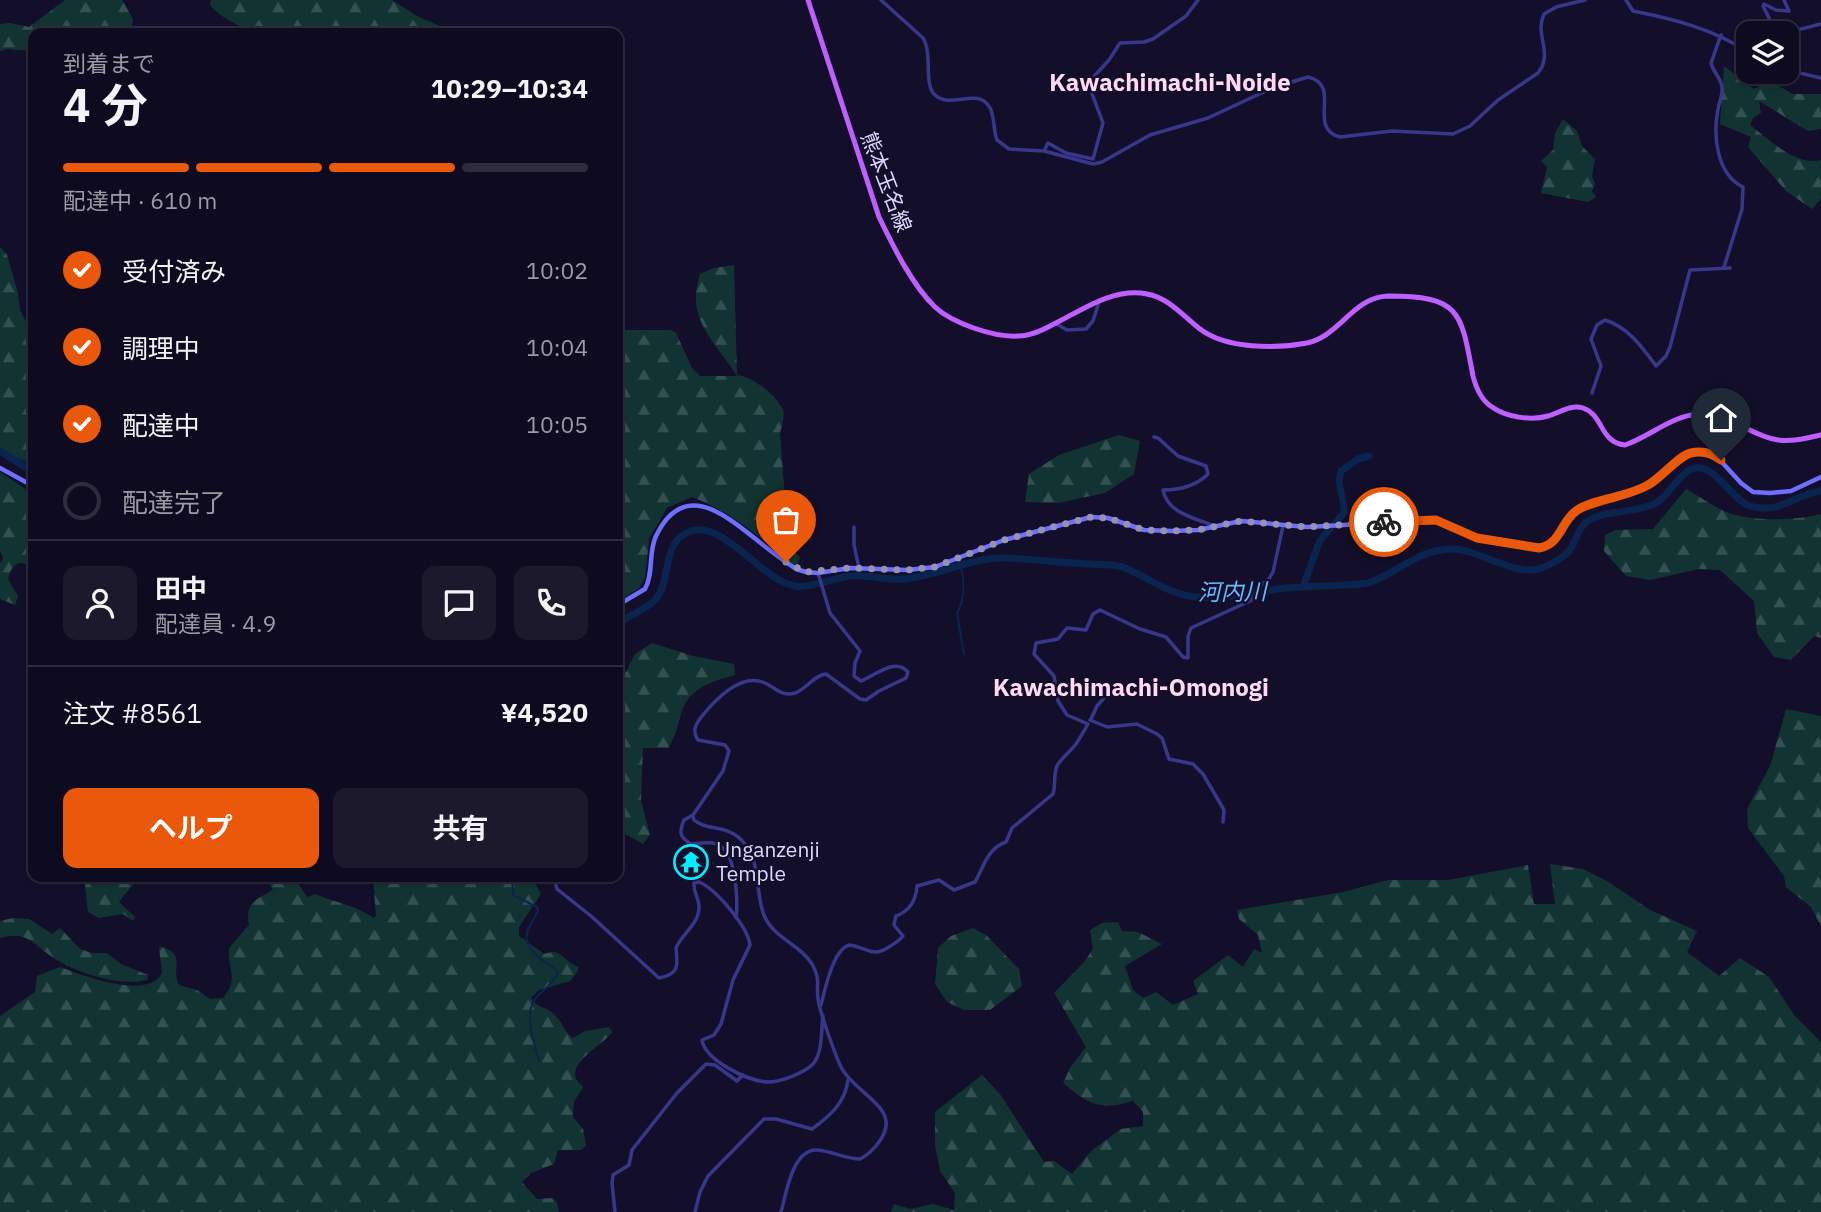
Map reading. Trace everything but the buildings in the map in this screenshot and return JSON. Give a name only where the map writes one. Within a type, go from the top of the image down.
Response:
[{"type":"main road","name":"熊本玉名線","points":[[808,0],[877,213],[890,241],[922,291],[936,307],[951,318],[1007,336],[1028,335],[1099,302],[1130,293],[1157,297],[1210,335],[1230,344],[1305,343],[1318,340],[1333,331],[1360,305],[1379,297],[1433,301],[1452,310],[1464,327],[1475,386],[1491,407],[1500,411],[1533,419],[1573,408],[1584,408],[1593,414],[1606,435],[1616,444],[1633,442],[1681,418],[1702,414],[1723,418],[1778,440],[1791,441],[1821,435]]},
{"type":"main road","points":[[623,603],[645,589],[655,538],[667,519],[682,506],[693,505],[721,513],[796,569],[818,575],[859,568],[906,570],[935,567],[1004,540],[1091,517],[1108,518],[1136,528],[1156,531],[1185,531],[1241,521],[1283,526],[1436,520],[1477,538],[1539,548],[1547,547],[1555,541],[1577,510],[1637,491],[1658,479],[1685,454],[1692,452],[1707,452],[1718,458],[1741,484],[1753,492],[1791,491],[1821,477]]},
{"type":"main road","points":[[0,468],[28,484]]},
{"type":"street","points":[[880,0],[923,38],[927,45],[930,82],[935,95],[946,100],[978,98],[990,106],[994,131],[1002,146],[1009,149],[1044,151],[1086,163],[1102,162],[1150,135],[1208,118],[1272,88],[1308,77],[1319,82],[1326,92],[1324,121],[1333,135],[1339,137],[1392,131],[1453,134],[1470,126],[1498,100],[1543,67],[1546,53],[1540,28],[1544,14],[1556,7],[1585,0]]},
{"type":"street","points":[[1044,151],[1048,143],[1066,153],[1093,159],[1102,123],[1088,83],[1120,43],[1153,39],[1186,16],[1198,0]]},
{"type":"street","points":[[1626,0],[1633,11],[1675,19],[1736,43]]},
{"type":"street","points":[[1770,21],[1764,4],[1776,10],[1789,11],[1784,0]]},
{"type":"street","points":[[1799,30],[1821,24]]},
{"type":"street","points":[[1721,35],[1711,63],[1723,90],[1717,113],[1716,134],[1724,168],[1733,181],[1743,187],[1742,209],[1724,267]]},
{"type":"street","points":[[1799,73],[1821,78]]},
{"type":"street","points":[[1592,393],[1601,366],[1591,339],[1597,325],[1605,320],[1625,330],[1656,366],[1666,356],[1670,347],[1690,270],[1730,268]]},
{"type":"street","points":[[1055,323],[1067,330],[1086,329],[1093,321],[1099,302]]},
{"type":"street","points":[[1154,438],[1158,438],[1178,456],[1199,462],[1208,470],[1203,478],[1191,485],[1176,490],[1163,490],[1169,504],[1180,512],[1214,526]]},
{"type":"street","points":[[1223,822],[1224,810],[1203,774],[1193,764],[1169,759],[1162,738],[1157,734],[1137,724],[1107,727],[1067,715],[1058,701],[1054,676],[1034,654],[1036,643],[1058,639],[1067,628],[1086,630],[1093,614],[1100,611],[1166,637],[1186,659],[1190,654],[1188,636],[1191,628],[1252,600],[1256,589],[1269,579],[1283,526]]},
{"type":"street","points":[[854,527],[854,545],[859,568]]},
{"type":"street","points":[[736,918],[737,904],[730,859],[723,847],[712,842],[691,844],[679,831],[684,820],[693,816],[723,771],[729,751],[725,745],[698,740],[694,734],[695,725],[725,692],[748,682],[765,683],[783,694],[795,693],[807,687],[821,674],[826,674],[860,699],[866,700],[908,676],[906,669],[893,666],[870,678],[858,680],[854,676],[860,651],[830,613],[818,575]]},
{"type":"street","points":[[555,882],[557,889],[659,978],[667,976],[677,968],[676,948],[695,923],[699,905],[693,889],[694,883],[706,885],[736,918],[749,938],[749,949],[733,980],[721,1024],[713,1035],[702,1040],[705,1052],[734,1072],[760,1081],[776,1081],[793,1075],[814,1063],[820,1050],[822,1010],[835,960],[842,948],[850,945],[870,952],[881,952],[899,941],[903,936],[894,925],[896,916],[905,913],[913,902],[917,887],[939,880],[954,890],[975,882],[990,852],[997,845],[1006,842],[1012,828],[1053,794],[1056,787],[1056,768],[1066,753],[1074,747],[1104,698],[1100,688]]},
{"type":"street","points":[[693,816],[699,825],[726,829],[744,842],[755,865],[763,912],[780,937],[806,955],[812,963],[820,981],[818,998],[839,1062],[848,1080],[882,1110],[886,1123],[880,1139],[866,1157],[860,1159],[816,1150],[804,1155],[790,1175],[781,1212]]},
{"type":"street","points":[[615,1212],[613,1175],[629,1165],[632,1150],[677,1093],[706,1063],[715,1065],[737,1081],[743,1075]]},
{"type":"street","points":[[695,1212],[708,1176],[764,1119],[776,1119],[812,1129],[834,1111],[847,1090],[848,1080]]},
{"type":"green space","points":[[65,0],[122,0],[133,19],[132,28],[28,28],[28,51],[0,51],[0,24],[29,27]]},
{"type":"green space","points":[[211,0],[392,0],[417,16],[445,28],[242,28],[218,13],[210,4]]},
{"type":"green space","points":[[1724,66],[1736,75],[1736,84],[1747,84],[1754,89],[1764,84],[1775,84],[1793,94],[1821,94],[1821,129],[1808,131],[1759,101],[1761,113],[1753,118],[1750,125],[1793,156],[1812,161],[1821,160],[1821,199],[1812,209],[1786,191],[1748,147],[1751,137],[1720,124]]},
{"type":"green space","points":[[1563,119],[1577,131],[1582,146],[1595,159],[1592,176],[1595,184],[1592,192],[1596,197],[1588,202],[1541,193],[1547,167],[1541,161],[1553,150],[1555,133]]},
{"type":"green space","points":[[0,247],[7,255],[20,310],[28,325],[28,463],[0,450]]},
{"type":"green space","points":[[734,265],[737,375],[750,379],[763,388],[783,410],[780,433],[789,549],[800,557],[796,567],[734,519],[692,497],[667,508],[649,539],[645,578],[638,589],[623,598],[623,330],[671,330],[676,333],[692,368],[700,376],[737,376],[704,329],[697,308],[700,274],[714,268]]},
{"type":"green space","points":[[1119,435],[1140,441],[1134,474],[1105,493],[1058,503],[1025,502],[1029,474],[1059,455]]},
{"type":"green space","points":[[0,472],[28,491],[28,565],[20,563],[14,566],[8,579],[18,596],[15,605],[0,599],[0,564],[3,558],[0,550]]},
{"type":"green space","points":[[1686,489],[1734,515],[1758,519],[1785,519],[1821,514],[1821,638],[1814,636],[1791,660],[1774,657],[1757,633],[1754,601],[1720,570],[1699,569],[1650,580],[1626,576],[1604,551],[1605,535],[1615,530],[1653,529]]},
{"type":"green space","points":[[652,643],[693,656],[734,664],[735,675],[704,686],[691,696],[682,711],[668,748],[643,748],[641,800],[650,835],[643,844],[623,833],[623,674],[635,654]]},
{"type":"green space","points":[[1786,709],[1821,716],[1821,926],[1811,907],[1786,887],[1784,876],[1748,828],[1747,809],[1770,766]]},
{"type":"green space","points":[[1550,864],[1583,869],[1607,881],[1650,910],[1697,931],[1687,952],[1719,976],[1740,958],[1769,977],[1794,1015],[1821,1042],[1821,1212],[891,1212],[894,1204],[911,1209],[933,1204],[954,1210],[955,1193],[940,1171],[935,1145],[935,1112],[982,1075],[1000,1094],[1044,1162],[1054,1161],[1072,1174],[1091,1151],[1121,1129],[1143,1126],[1143,1112],[1133,1101],[1112,1106],[1096,1104],[1080,1097],[1063,1083],[1070,1068],[1086,1047],[1054,993],[1093,949],[1090,930],[1102,923],[1118,922],[1122,931],[1138,932],[1162,944],[1125,966],[1133,990],[1143,998],[1156,992],[1173,1005],[1198,994],[1193,981],[1228,955],[1243,967],[1254,949],[1262,953],[1258,935],[1239,919],[1237,910],[1343,892],[1388,880],[1448,880],[1528,865],[1534,904],[1555,904]]},
{"type":"green space","points":[[86,882],[137,882],[119,902],[135,917],[133,921],[123,914],[99,918],[88,912]]},
{"type":"green space","points":[[267,882],[297,882],[307,897],[315,894],[352,907],[373,918],[376,916],[373,882],[535,882],[541,894],[519,927],[519,936],[544,954],[558,953],[578,967],[578,971],[570,981],[539,990],[531,998],[555,1015],[573,1038],[585,1031],[609,1027],[612,1032],[583,1059],[575,1072],[583,1088],[574,1101],[573,1117],[583,1129],[586,1146],[581,1150],[558,1150],[554,1164],[531,1173],[522,1182],[537,1199],[553,1198],[559,1212],[0,1212],[0,1016],[35,992],[37,976],[60,967],[114,984],[143,985],[154,981],[162,973],[159,948],[162,947],[170,950],[176,958],[179,985],[197,990],[210,999],[223,998],[232,979],[229,948],[249,925],[249,912],[253,903],[273,890]]},
{"type":"green space","points":[[29,919],[52,934],[60,928],[80,949],[92,953],[107,953],[121,964],[148,975],[147,980],[109,980],[58,961],[27,938],[0,938],[0,921]]},
{"type":"green space","points":[[973,928],[986,935],[1019,969],[1022,986],[990,1010],[964,1010],[947,1002],[935,984],[938,948],[951,936]]},
{"type":"waterway","name":"河内川","points":[[0,451],[28,469]]},
{"type":"waterway","points":[[1303,587],[1320,540],[1344,513],[1339,482],[1341,471],[1358,459],[1369,456]]},
{"type":"waterway","name":"河内川","points":[[623,621],[657,598],[662,590],[675,543],[691,531],[704,530],[717,534],[769,574],[795,586],[807,586],[851,576],[904,579],[980,560],[1006,558],[1118,566],[1175,592],[1216,598],[1289,588],[1368,583],[1417,558],[1450,549],[1473,553],[1521,569],[1542,568],[1569,551],[1585,523],[1600,516],[1656,503],[1685,474],[1695,468],[1709,471],[1736,497],[1750,506],[1760,508],[1779,506],[1821,491]]},
{"type":"waterway","points":[[960,565],[963,589],[962,602],[957,613],[964,654]]},
{"type":"waterway","points":[[512,882],[513,895],[537,907],[538,911],[526,936],[529,947],[558,973],[535,999],[530,1013],[531,1030],[539,1061]]},
{"type":"way so far","points":[[786,562],[796,569],[818,573],[850,568],[906,570],[935,567],[979,548],[1091,517],[1108,518],[1136,528],[1156,531],[1198,530],[1241,521],[1307,527],[1384,522]]},
{"type":"place","name":"Unganzenji Temple","points":[[691,862]]},
{"type":"district","name":"Kawachimachi-Noide","points":[[1170,83]]},
{"type":"district","name":"Kawachimachi-Omonogi","points":[[1131,688]]},
{"type":"route","points":[[1384,522],[1436,520],[1477,538],[1512,545],[1547,547],[1555,541],[1577,510],[1637,491],[1658,479],[1685,454],[1707,452],[1721,460]]}]
